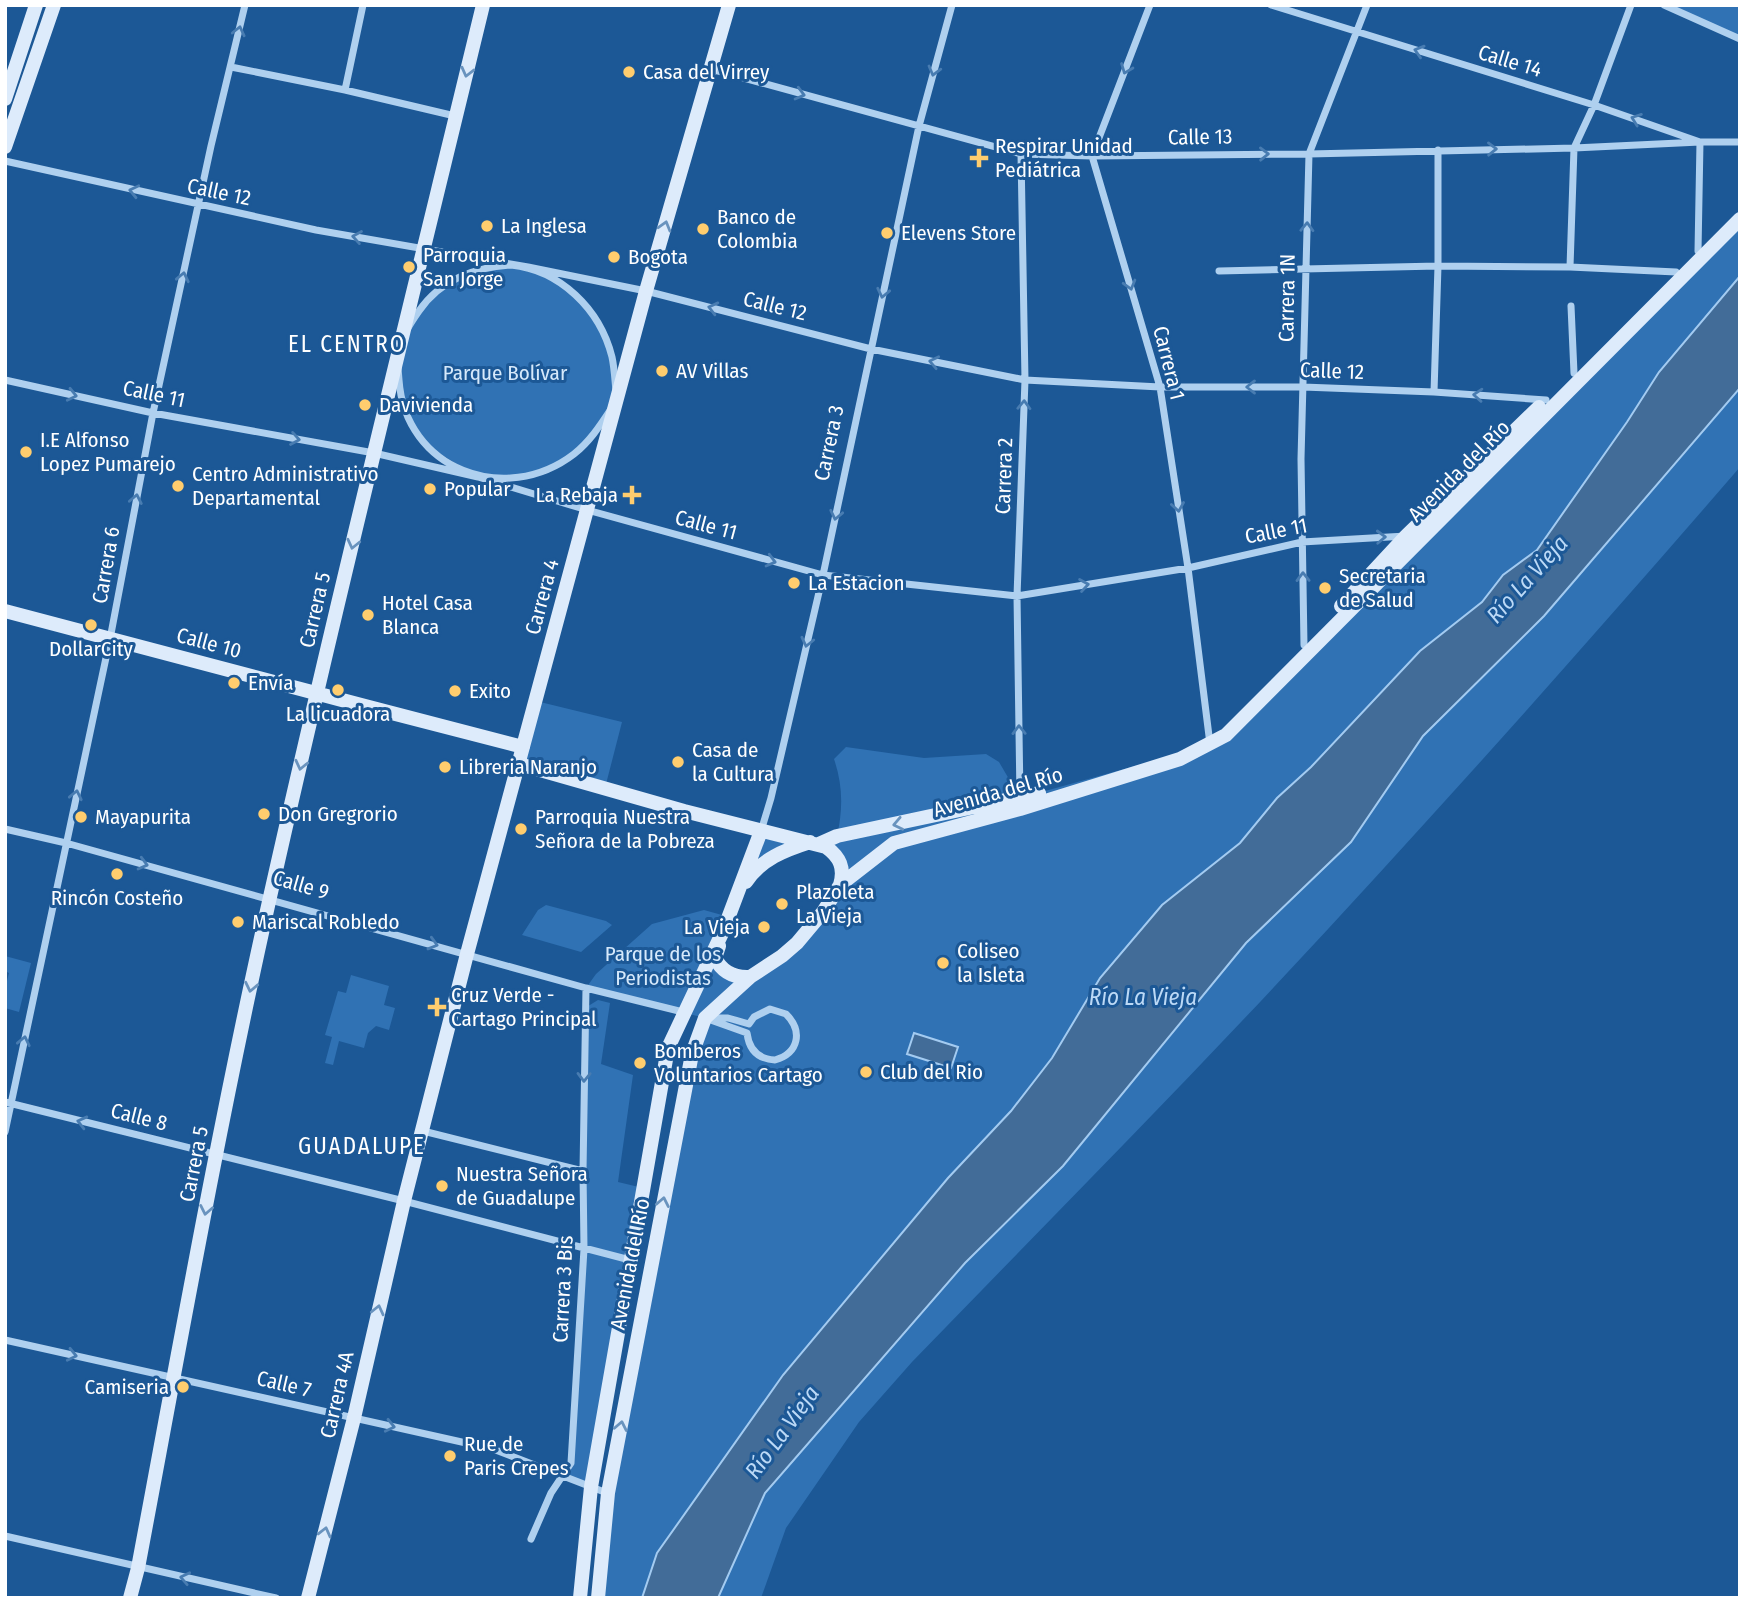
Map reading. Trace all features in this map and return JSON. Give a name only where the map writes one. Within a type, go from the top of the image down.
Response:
[{"type":"main road","points":[[5,99],[36,5]]},
{"type":"main road","points":[[5,148],[54,5]]},
{"type":"main road","name":"Carrera 5","points":[[130,1598],[270,898],[399,348],[483,5]]},
{"type":"main road","name":"Carrera 4","points":[[404,1201],[467,954],[646,291],[729,5]]},
{"type":"main road","name":"Avenida del Río","points":[[598,1598],[608,1493],[692,1054],[705,1018],[750,977],[797,943],[823,912],[840,884],[894,843],[1020,809],[1180,759],[1224,730],[1406,536],[1740,210]]},
{"type":"main road","name":"Avenida del Río","points":[[580,1598],[591,1487],[668,1048],[750,876],[774,856],[837,836],[1020,798],[1184,752],[1226,735],[1740,219]]},
{"type":"main road","name":"Calle 10","points":[[5,611],[523,747]]},
{"type":"main road","points":[[519,764],[761,831],[815,843],[834,852],[839,859],[842,867],[840,884]]},
{"type":"main road","name":"Carrera 3","points":[[739,887],[761,831]]},
{"type":"main road","name":"Avenida del Río","points":[[739,887],[715,958],[725,971],[739,977],[750,977]]},
{"type":"main road","name":"Calle 9","points":[[683,1012],[705,1018]]},
{"type":"main road","name":"Carrera 4A","points":[[308,1598],[354,1418],[404,1201]]},
{"type":"street","name":"Carrera 6","points":[[5,1132],[8,1103],[110,639],[153,413],[245,5]]},
{"type":"street","points":[[345,90],[363,5]]},
{"type":"street","name":"Carrera 3","points":[[761,831],[823,575],[919,126],[952,5]]},
{"type":"street","points":[[1092,156],[1150,5]]},
{"type":"street","name":"Calle 14","points":[[1272,5],[1594,105],[1700,142],[1740,142]]},
{"type":"street","name":"Carrera 1N","points":[[1304,645],[1303,387],[1309,154],[1367,5]]},
{"type":"street","points":[[1570,267],[1574,148],[1594,105],[1631,5]]},
{"type":"street","points":[[1664,5],[1740,39]]},
{"type":"street","points":[[231,67],[455,116]]},
{"type":"street","name":"Calle 13","points":[[710,69],[1021,155],[1309,154],[1574,148],[1700,142]]},
{"type":"street","points":[[1698,251],[1700,142]]},
{"type":"street","points":[[1434,392],[1438,150]]},
{"type":"street","name":"Carrera 2","points":[[1020,798],[1017,596],[1025,380],[1021,155]]},
{"type":"street","name":"Carrera 1","points":[[1092,156],[1160,387],[1188,568],[1209,741]]},
{"type":"street","name":"Calle 12","points":[[5,161],[198,206],[316,230],[528,267],[646,291],[871,349],[1025,380],[1160,387],[1303,387],[1434,392],[1546,400]]},
{"type":"street","points":[[511,265],[528,267],[567,287],[596,319],[612,358],[617,400],[586,443],[559,464],[512,479],[478,477],[459,470],[442,459],[426,445],[414,429],[400,390],[399,348],[422,306],[446,284],[461,275],[485,268],[511,265]]},
{"type":"street","points":[[1219,271],[1438,266],[1570,267],[1676,272]]},
{"type":"street","points":[[1571,306],[1574,373]]},
{"type":"street","name":"Calle 11","points":[[5,380],[153,413],[374,453],[478,477],[823,575],[1017,596],[1188,568],[1302,542],[1406,536]]},
{"type":"street","name":"Calle 9","points":[[5,829],[270,898],[586,988],[683,1012]]},
{"type":"street","name":"Carrera 3 Bis","points":[[531,1539],[551,1493],[571,1463],[584,1249],[586,988]]},
{"type":"street","name":"Calle 9","points":[[778,1010],[792,1020],[796,1028],[796,1044],[783,1058],[766,1060],[752,1050],[747,1033],[705,1018],[728,1018],[749,1024],[761,1012],[778,1010]]},
{"type":"street","name":"Calle 8","points":[[8,1103],[630,1260]]},
{"type":"street","points":[[422,1130],[583,1171]]},
{"type":"street","name":"Calle 7","points":[[5,1340],[493,1449],[608,1493]]},
{"type":"street","points":[[5,1536],[276,1598]]},
{"type":"green space","points":[[1664,5],[1740,5],[1740,39]]},
{"type":"green space","name":"Parque de los Periodistas","points":[[1740,223],[1740,276],[1659,372],[1537,550],[1503,575],[1482,602],[1420,651],[1311,767],[1277,798],[1240,843],[1162,905],[1100,978],[1052,1058],[1011,1111],[948,1178],[783,1375],[657,1552],[642,1598],[598,1598],[608,1493],[705,1018],[586,988],[596,974],[652,924],[704,910],[729,917],[761,831],[812,842],[750,876],[716,951],[734,976],[782,956],[842,876],[819,844],[837,836],[841,798],[834,759],[846,747],[924,758],[986,754],[999,762],[1020,798],[1160,759],[1180,759],[1226,735]]},
{"type":"green space","name":"Parque Bolívar","points":[[511,265],[548,275],[583,302],[606,338],[617,400],[574,454],[528,476],[478,477],[426,445],[405,410],[398,370],[413,319],[422,306],[461,276]]},
{"type":"green space","points":[[1740,388],[1740,467],[1510,729],[1274,987],[912,1362],[859,1422],[786,1528],[761,1598],[718,1598],[765,1493],[965,1263],[1063,1166],[1246,943],[1351,842],[1423,736],[1544,616]]},
{"type":"green space","points":[[536,701],[622,722],[605,788],[519,764]]},
{"type":"green space","points":[[546,905],[612,925],[581,952],[522,935],[538,910]]},
{"type":"green space","points":[[5,956],[31,963],[19,1012],[5,1008],[5,989],[9,973],[5,971]]},
{"type":"green space","points":[[351,975],[389,986],[384,1005],[395,1008],[389,1030],[376,1026],[368,1033],[364,1048],[339,1041],[333,1065],[325,1063],[332,1037],[325,1035],[338,991],[346,993]]},
{"type":"green space","points":[[598,1000],[610,1003],[601,1064],[633,1075],[618,1182],[643,1188],[591,1487],[563,1476],[571,1463],[584,1249],[585,1008]]},
{"type":"water","name":"Río La Vieja","points":[[1740,276],[1740,388],[1544,616],[1423,736],[1351,842],[1246,943],[1063,1166],[965,1263],[765,1493],[718,1598],[642,1598],[657,1553],[783,1375],[948,1178],[1011,1111],[1052,1058],[1100,978],[1162,905],[1240,843],[1277,798],[1311,767],[1420,651],[1482,602],[1503,575],[1537,550],[1659,372]]},
{"type":"water","points":[[914,1033],[958,1047],[951,1068],[907,1054]]},
{"type":"place","name":"Casa del Virrey","points":[[629,72]]},
{"type":"place","name":"Respirar Unidad Pediátrica","points":[[979,158]]},
{"type":"place","name":"La Inglesa","points":[[487,226]]},
{"type":"place","name":"Banco de Colombia","points":[[703,229]]},
{"type":"place","name":"Elevens Store","points":[[887,233]]},
{"type":"place","name":"Bogota","points":[[614,257]]},
{"type":"place","name":"Parroquia San Jorge","points":[[409,267]]},
{"type":"place","name":"AV Villas","points":[[662,371]]},
{"type":"place","name":"Davivienda","points":[[365,405]]},
{"type":"place","name":"I.E Alfonso Lopez Pumarejo","points":[[26,452]]},
{"type":"place","name":"Centro Administrativo Departamental","points":[[178,486]]},
{"type":"place","name":"Popular","points":[[430,489]]},
{"type":"place","name":"La Rebaja","points":[[632,495]]},
{"type":"place","name":"La Estacion","points":[[794,583]]},
{"type":"place","name":"Secretaria de Salud","points":[[1325,588]]},
{"type":"place","name":"Hotel Casa Blanca","points":[[368,615]]},
{"type":"place","name":"DollarCity","points":[[91,625]]},
{"type":"place","name":"Envía","points":[[234,683]]},
{"type":"place","name":"La licuadora","points":[[338,690]]},
{"type":"place","name":"Exito","points":[[455,691]]},
{"type":"place","name":"Casa de la Cultura","points":[[678,762]]},
{"type":"place","name":"Libreria Naranjo","points":[[445,767]]},
{"type":"place","name":"Don Gregrorio","points":[[264,814]]},
{"type":"place","name":"Mayapurita","points":[[81,817]]},
{"type":"place","name":"Parroquia Nuestra Señora de la Pobreza","points":[[521,829]]},
{"type":"place","name":"Rincón Costeño","points":[[117,874]]},
{"type":"place","name":"Plazoleta La Vieja","points":[[782,904]]},
{"type":"place","name":"Mariscal Robledo","points":[[238,922]]},
{"type":"place","name":"La Vieja","points":[[764,927]]},
{"type":"place","name":"Coliseo la Isleta","points":[[943,963]]},
{"type":"place","name":"Cruz Verde - Cartago Principal","points":[[437,1007]]},
{"type":"place","name":"Bomberos Voluntarios Cartago","points":[[640,1063]]},
{"type":"place","name":"Club del Rio","points":[[866,1072]]},
{"type":"place","name":"Nuestra Señora de Guadalupe","points":[[442,1186]]},
{"type":"place","name":"Camiseria","points":[[183,1387]]},
{"type":"place","name":"Rue de Paris Crepes","points":[[450,1456]]},
{"type":"district","name":"EL CENTRO","points":[[347,344]]},
{"type":"district","name":"GUADALUPE","points":[[362,1146]]}]
